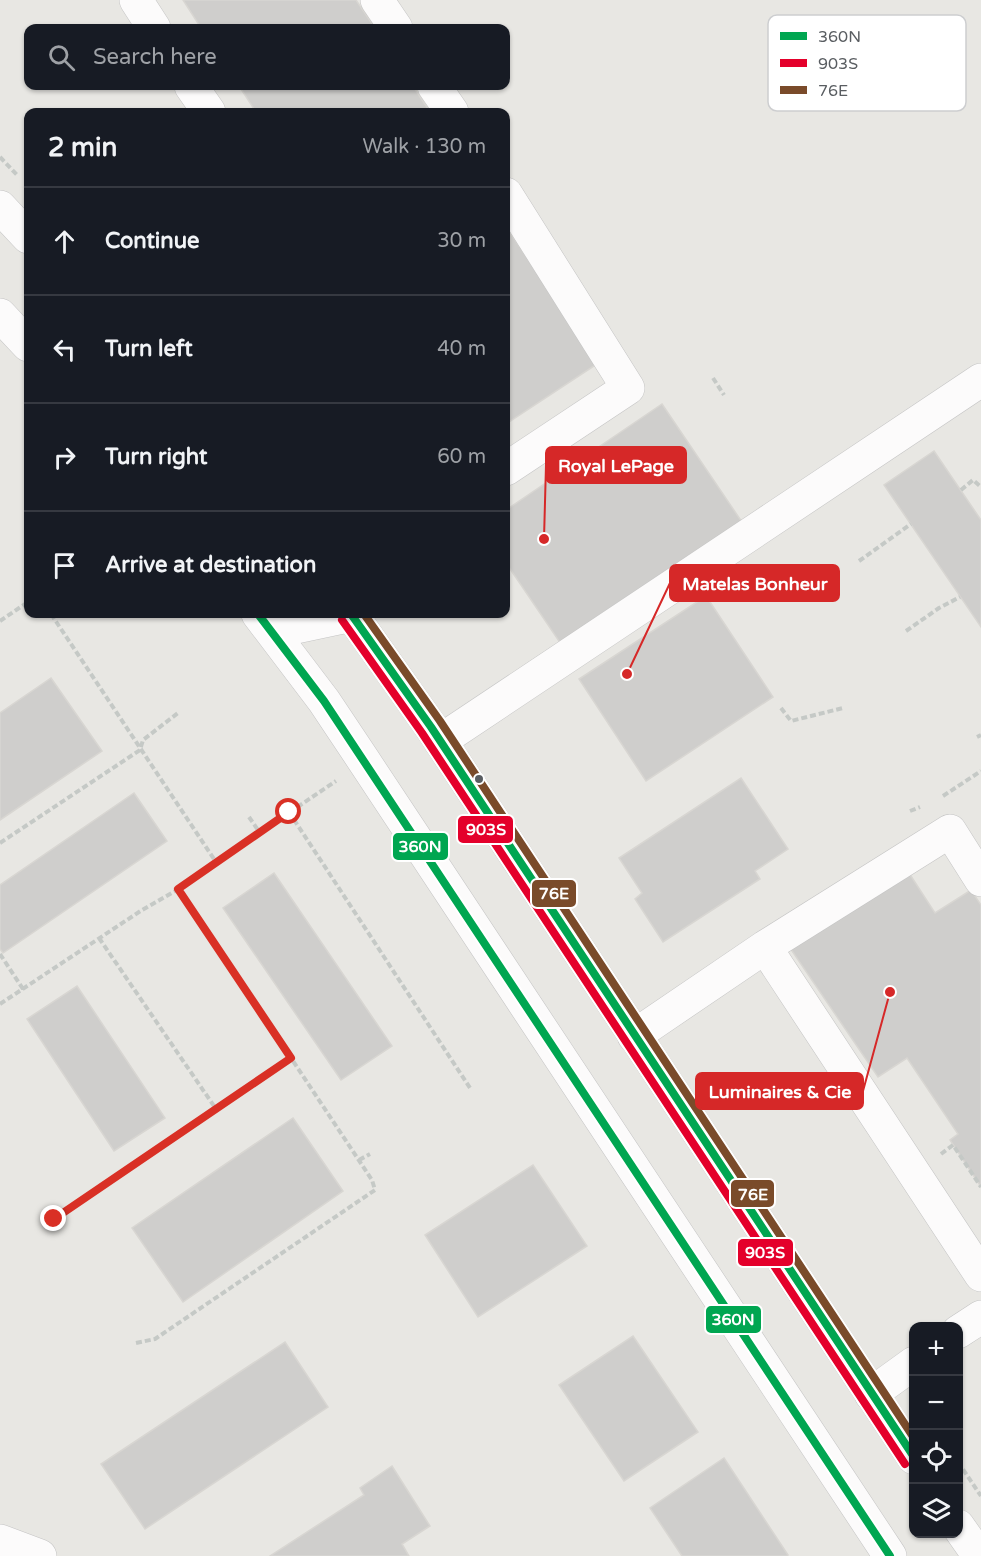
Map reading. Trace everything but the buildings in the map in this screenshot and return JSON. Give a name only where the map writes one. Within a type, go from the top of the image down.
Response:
[{"type":"street","points":[[136,0],[151,24]]},
{"type":"street","points":[[377,0],[393,24]]},
{"type":"street","points":[[194,90],[206,108]]},
{"type":"street","points":[[437,90],[449,108]]},
{"type":"street","points":[[510,200],[628,388],[510,466]]},
{"type":"street","points":[[0,207],[24,233]]},
{"type":"street","points":[[0,315],[24,341]]},
{"type":"street","points":[[440,741],[981,380]]},
{"type":"street","points":[[301,618],[276,620],[324,701],[890,1556]]},
{"type":"street","points":[[355,618],[440,741],[909,1451]]},
{"type":"street","points":[[634,1036],[765,947],[950,831],[981,880]]},
{"type":"street","points":[[765,947],[981,1275]]},
{"type":"street","points":[[963,1329],[981,1317]]},
{"type":"street","points":[[871,1394],[909,1367]]},
{"type":"street","points":[[963,1533],[979,1556]]},
{"type":"street","points":[[0,1541],[40,1556]]},
{"type":"path","points":[[0,157],[21,180]]},
{"type":"path","points":[[713,378],[724,395]]},
{"type":"path","points":[[960,490],[973,480],[981,488]]},
{"type":"path","points":[[859,561],[911,524]]},
{"type":"path","points":[[906,631],[939,608],[960,597]]},
{"type":"path","points":[[0,621],[24,605]]},
{"type":"path","points":[[54,618],[216,862]]},
{"type":"path","points":[[781,708],[791,721],[843,708]]},
{"type":"path","points":[[0,843],[140,750],[143,740],[178,713]]},
{"type":"path","points":[[940,798],[981,771]]},
{"type":"path","points":[[0,1004],[142,910],[178,889],[336,781]]},
{"type":"path","points":[[910,811],[925,806]]},
{"type":"path","points":[[289,812],[470,1088]]},
{"type":"path","points":[[249,817],[260,833]]},
{"type":"path","points":[[136,1342],[155,1339],[375,1190],[372,1180],[359,1160],[178,889]]},
{"type":"path","points":[[99,938],[216,1109]]},
{"type":"path","points":[[0,954],[23,989]]},
{"type":"path","points":[[54,1219],[291,1058]]},
{"type":"path","points":[[953,1145],[981,1187]]},
{"type":"path","points":[[359,1160],[370,1154]]},
{"type":"path","points":[[963,1469],[981,1496]]},
{"type":"transit line","name":"360N","points":[[261,618],[324,701],[890,1556]]},
{"type":"transit line","name":"360N","points":[[354,618],[431,727],[909,1449]]},
{"type":"transit line","name":"76E","points":[[367,618],[440,721],[909,1430]]},
{"type":"transit line","name":"903S","points":[[342,620],[422,733],[905,1464]]},
{"type":"place","name":"Royal LePage","points":[[544,539]]},
{"type":"place","name":"Matelas Bonheur","points":[[627,674]]},
{"type":"place","name":"Luminaires & Cie","points":[[890,992]]},
{"type":"route","points":[[54,1219],[291,1058],[178,889],[289,812]]}]
